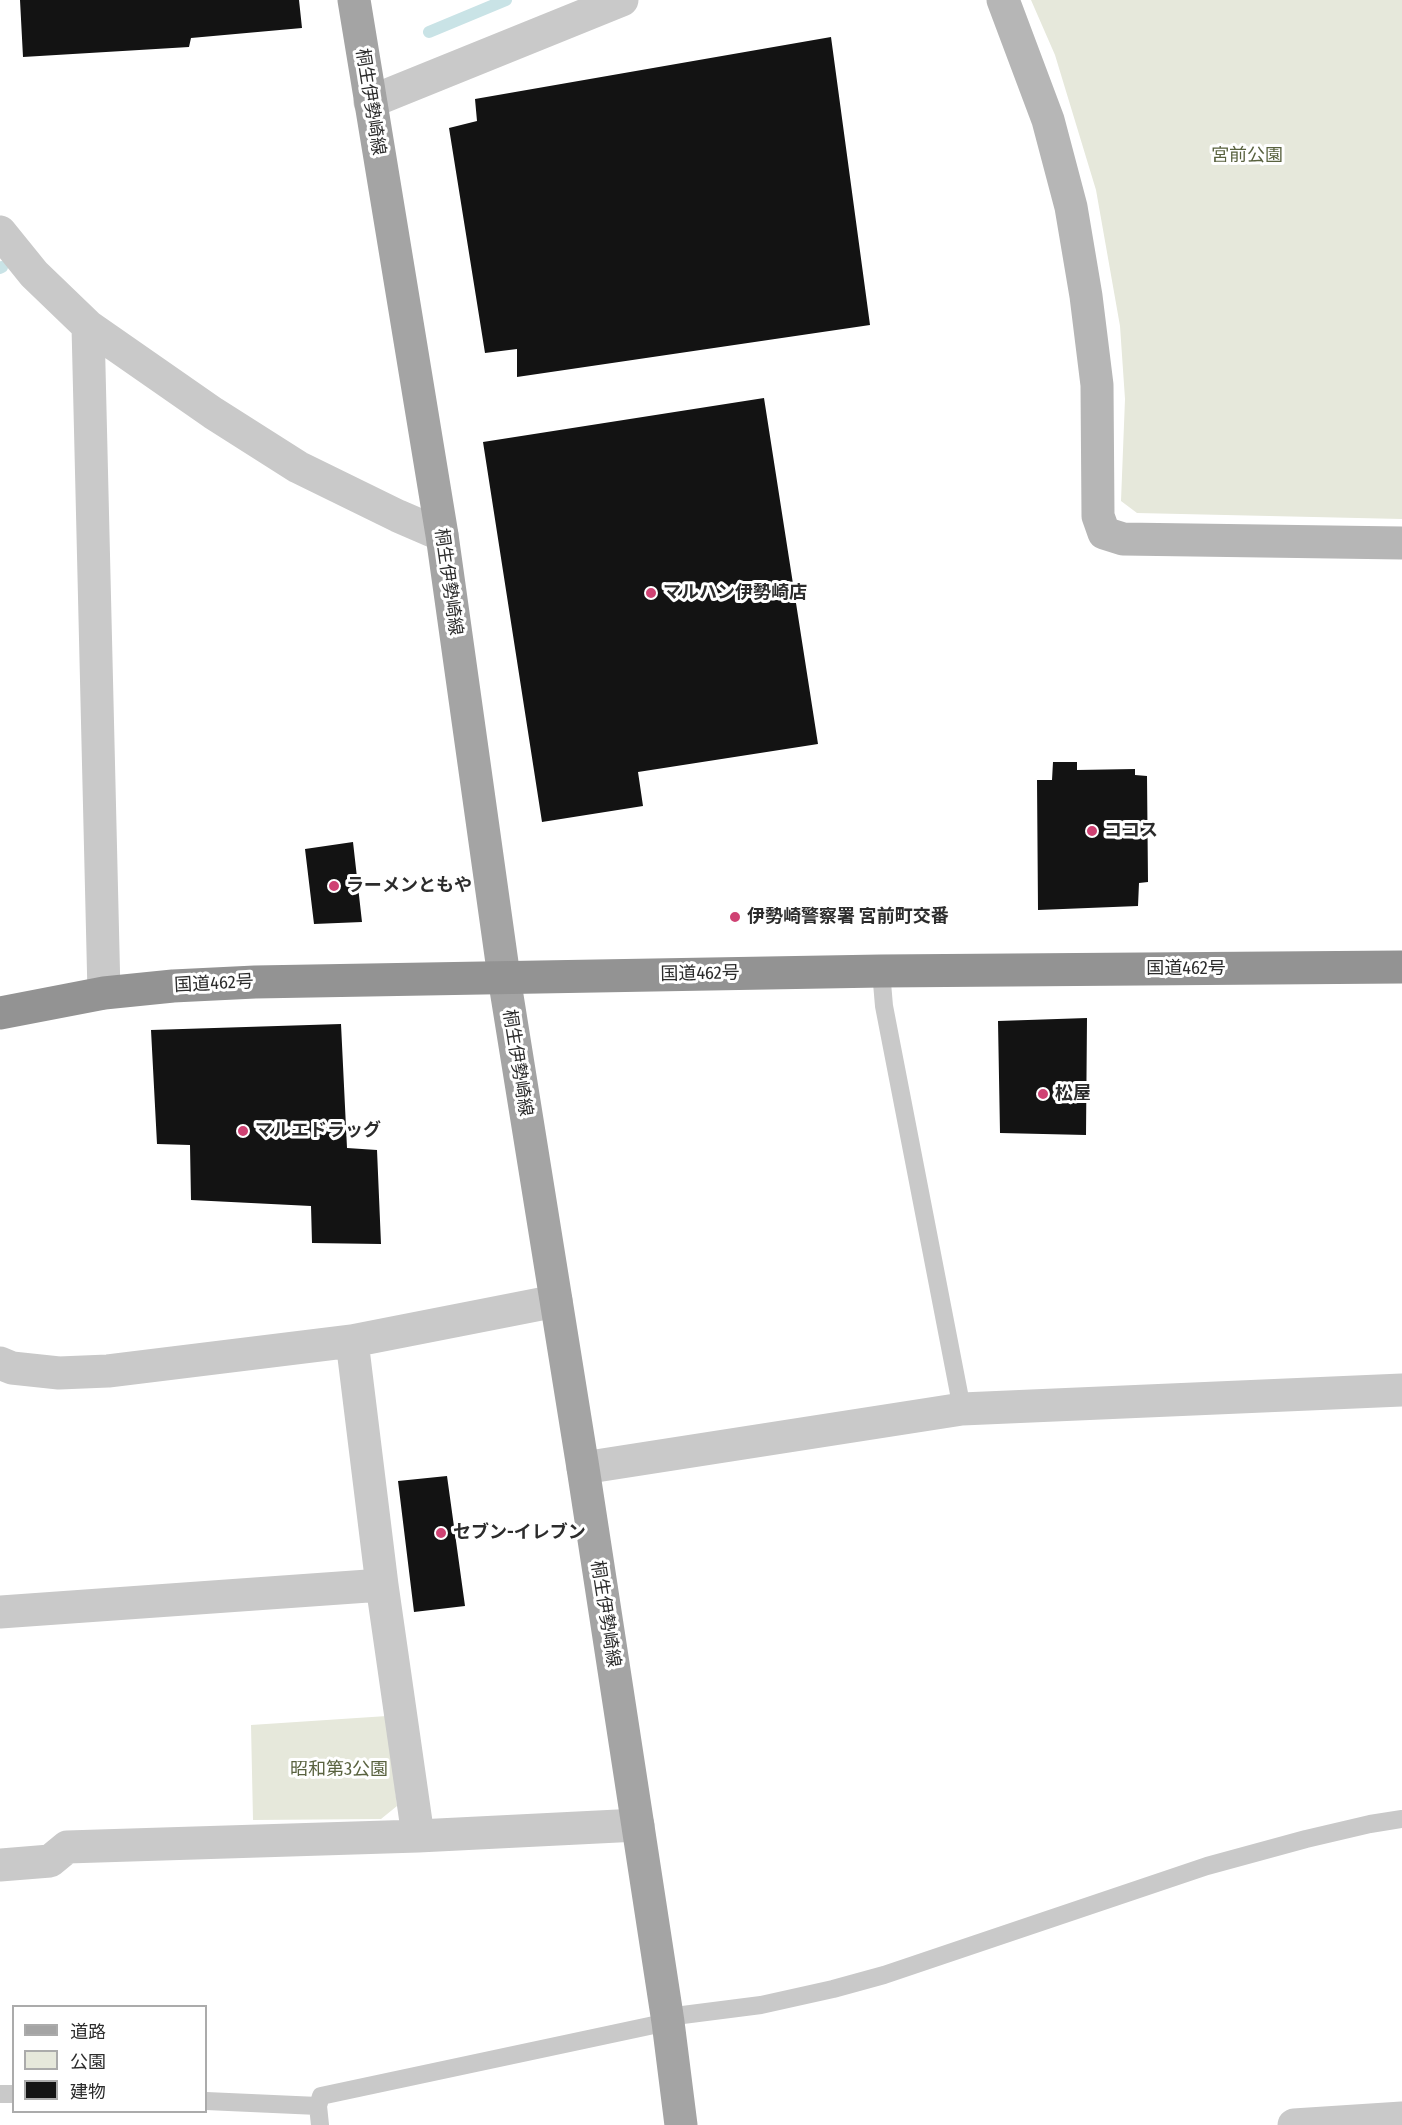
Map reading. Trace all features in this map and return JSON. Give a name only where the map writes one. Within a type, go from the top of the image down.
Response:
[{"type":"highway","name":"国道462号","points":[[0,1013],[104,993],[173,986],[255,982],[881,971],[1402,967]]},
{"type":"main road","name":"桐生伊勢崎線","points":[[354,0],[441,535],[504,977],[583,1468],[681,2125]]},
{"type":"street","points":[[369,102],[622,0]]},
{"type":"street","points":[[1003,0],[1048,120],[1071,207],[1086,296],[1097,385],[1098,516],[1104,533],[1123,538],[1402,543]]},
{"type":"street","points":[[0,232],[34,274],[88,326],[213,413],[298,467],[441,535]]},
{"type":"street","points":[[88,326],[104,993]]},
{"type":"street","points":[[0,1363],[12,1368],[59,1373],[108,1371],[352,1341],[556,1302]]},
{"type":"street","points":[[352,1341],[382,1585],[418,1836]]},
{"type":"street","points":[[583,1468],[962,1409],[1402,1390]]},
{"type":"street","points":[[0,1612],[382,1585]]},
{"type":"street","points":[[0,1865],[50,1861],[67,1847],[418,1836],[638,1826]]},
{"type":"street","points":[[1294,2125],[1402,2118]]},
{"type":"lane","points":[[881,971],[884,1006],[962,1409]]},
{"type":"lane","points":[[320,2125],[318,2106],[321,2096],[667,2020],[760,2005],[833,1989],[884,1975],[1208,1866],[1306,1839],[1402,1819]]},
{"type":"lane","points":[[207,2101],[318,2106]]},
{"type":"green space","name":"宮前公園","points":[[1031,0],[1402,0],[1402,519],[1137,513],[1121,501],[1125,399],[1120,326],[1096,190],[1055,55]]},
{"type":"green space","name":"昭和第3公園","points":[[387,1716],[397,1806],[381,1819],[253,1820],[251,1725]]},
{"type":"building","points":[[20,0],[299,0],[302,28],[191,38],[189,47],[23,57]]},
{"type":"building","points":[[831,37],[870,325],[517,377],[517,349],[485,353],[449,128],[477,121],[475,99]]},
{"type":"building","name":"マルハン伊勢崎店","points":[[764,398],[818,744],[638,772],[643,806],[542,822],[483,442]]},
{"type":"building","name":"ココス","points":[[1053,762],[1077,762],[1077,770],[1135,769],[1135,775],[1147,776],[1148,882],[1139,883],[1138,906],[1038,910],[1037,780],[1052,780]]},
{"type":"building","name":"ラーメンともや","points":[[353,842],[362,922],[314,924],[305,849]]},
{"type":"building","points":[[1087,1018],[1086,1135],[1000,1133],[998,1021]]},
{"type":"building","points":[[341,1024],[347,1148],[377,1150],[381,1244],[312,1243],[311,1206],[191,1200],[190,1145],[157,1144],[151,1030]]},
{"type":"building","points":[[447,1476],[465,1606],[414,1612],[398,1481]]},
{"type":"waterway","points":[[429,32],[506,0]]},
{"type":"place","name":"マルハン伊勢崎店","points":[[651,593]]},
{"type":"place","name":"ココス","points":[[1092,831]]},
{"type":"place","name":"ラーメンともや","points":[[334,886]]},
{"type":"place","name":"伊勢崎警察署 宮前町交番","points":[[735,917]]},
{"type":"place","name":"松屋","points":[[1043,1094]]},
{"type":"place","name":"マルエドラッグ","points":[[243,1131]]},
{"type":"place","name":"セブン-イレブン","points":[[441,1533]]}]
